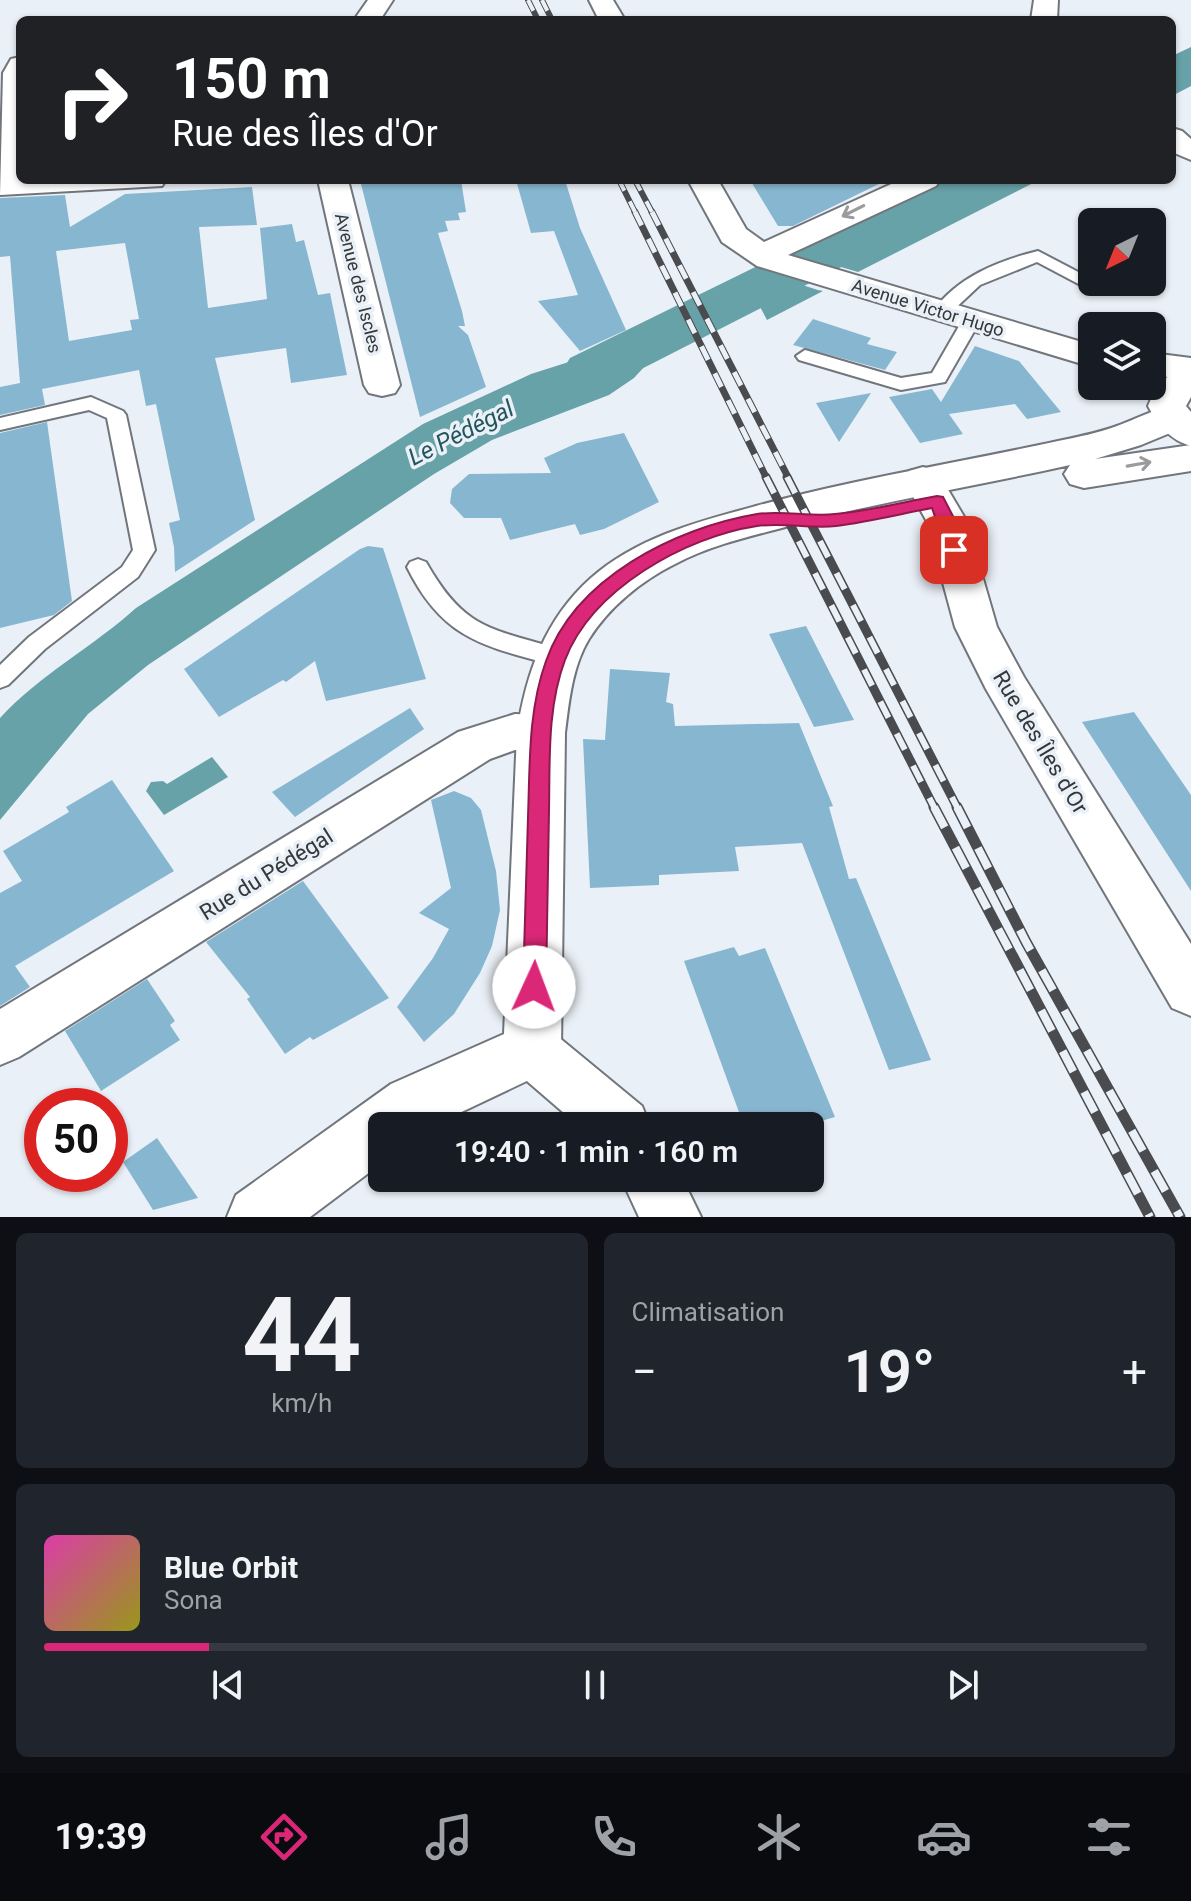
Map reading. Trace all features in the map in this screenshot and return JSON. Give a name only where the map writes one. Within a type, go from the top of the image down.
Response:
[{"type":"main road","points":[[402,1112],[532,1050],[541,733],[547,688],[557,657],[576,624],[619,578],[649,558],[696,538],[758,520],[834,520],[1101,445],[1167,410],[1179,385],[1191,376]]},
{"type":"main road","points":[[930,491],[1191,458]]},
{"type":"main road","points":[[258,1217],[368,1137]]},
{"type":"street","points":[[16,73],[5,186],[54,184]]},
{"type":"street","name":"Avenue des Iscles","points":[[334,184],[382,385]]},
{"type":"street","points":[[705,184],[733,235],[764,257],[917,184]]},
{"type":"street","name":"Avenue Victor Hugo","points":[[764,257],[1078,352]]},
{"type":"street","points":[[1166,366],[1191,369]]},
{"type":"street","name":"Rue des Îles d'Or","points":[[930,491],[946,520],[969,610],[1008,689],[1191,991]]},
{"type":"street","name":"Rue du Pédégal","points":[[0,1039],[474,745],[515,732],[541,733]]},
{"type":"street","points":[[532,1050],[605,1112]]},
{"type":"street","points":[[658,1192],[671,1217]]},
{"type":"lane","points":[[805,356],[901,384],[938,378],[956,316],[956,292],[977,277],[1038,256],[1078,277]]},
{"type":"lane","points":[[0,424],[91,403],[116,415],[144,550],[130,572],[37,643],[0,679]]},
{"type":"lane","points":[[418,567],[429,593],[451,617],[480,636],[557,657]]},
{"type":"water","points":[[1191,47],[1191,86],[1176,94],[1176,54]]},
{"type":"water","points":[[934,184],[1031,184],[858,272],[793,253]]},
{"type":"water","points":[[758,271],[823,291],[767,320],[758,303],[724,321],[712,297]]},
{"type":"water","points":[[671,315],[685,340],[655,355],[634,378],[609,395],[492,440],[434,474],[148,665],[88,714],[0,820],[0,718],[31,688],[136,608],[423,424],[531,374],[619,346]]},
{"type":"water","points":[[212,757],[228,777],[164,815],[146,791],[151,782],[163,781],[167,784]]},
{"type":"building","points":[[361,184],[462,184],[466,212],[458,213],[460,220],[445,221],[448,231],[438,233],[462,311],[465,326],[458,326],[468,335],[486,387],[420,417]]},
{"type":"building","points":[[517,184],[566,184],[580,228],[626,330],[580,351],[538,301],[578,295],[554,231],[531,233]]},
{"type":"building","points":[[752,184],[879,184],[793,226],[778,226]]},
{"type":"building","points":[[252,187],[257,225],[199,227],[208,308],[267,299],[260,228],[292,224],[296,242],[304,240],[318,295],[330,293],[347,375],[291,383],[286,348],[215,358],[255,520],[175,572],[169,523],[180,520],[156,404],[146,406],[139,370],[42,389],[45,405],[0,415],[0,387],[20,383],[10,256],[0,257],[0,198],[65,195],[70,227],[125,194]],"holes":[[[125,243],[139,319],[130,320],[132,330],[69,341],[56,251]]]},
{"type":"building","points":[[813,319],[871,338],[867,344],[897,352],[885,370],[793,345]]},
{"type":"building","points":[[975,346],[1019,361],[1061,412],[1027,419],[1015,404],[949,414],[963,434],[920,443],[889,397],[932,389],[941,402]]},
{"type":"building","points":[[871,393],[839,442],[816,403]]},
{"type":"building","points":[[47,422],[72,601],[54,615],[0,628],[0,433]]},
{"type":"building","points":[[624,433],[659,502],[604,529],[580,535],[575,524],[510,540],[501,518],[464,518],[450,503],[452,489],[469,474],[551,473],[544,458],[577,443]]},
{"type":"building","points":[[368,546],[383,548],[426,679],[326,701],[315,661],[286,682],[283,680],[219,717],[184,669]]},
{"type":"building","points":[[806,626],[854,720],[814,727],[769,634]]},
{"type":"building","points":[[610,669],[670,673],[666,702],[673,704],[675,726],[799,723],[833,806],[829,807],[849,879],[856,878],[931,1060],[889,1070],[802,843],[735,847],[739,871],[659,875],[659,885],[590,888],[583,739],[605,740]]},
{"type":"building","points":[[410,708],[424,729],[295,817],[272,792]]},
{"type":"building","points":[[1134,712],[1191,795],[1191,891],[1082,722]]},
{"type":"building","points":[[112,780],[174,871],[15,966],[30,987],[0,1006],[0,893],[22,881],[3,851],[69,812],[66,807]]},
{"type":"building","points":[[454,791],[471,798],[481,810],[496,871],[500,910],[492,946],[480,973],[454,1014],[424,1042],[397,1007],[433,958],[449,929],[419,913],[451,888],[431,800]]},
{"type":"building","points":[[303,881],[389,998],[313,1040],[310,1037],[285,1054],[247,999],[250,997],[206,942]]},
{"type":"building","points":[[734,947],[739,956],[765,948],[835,1117],[824,1120],[824,1112],[739,1112],[684,961]]},
{"type":"building","points":[[147,979],[175,1021],[170,1025],[180,1040],[106,1088],[99,1088],[65,1031]]},
{"type":"building","points":[[157,1138],[198,1198],[153,1210],[128,1170],[128,1158]]},
{"type":"waterway","name":"Le Pédégal","points":[[591,371],[964,184]]},
{"type":"railway","points":[[528,0],[536,16]]},
{"type":"railway","points":[[542,0],[550,16]]},
{"type":"railway","points":[[621,184],[635,212]]},
{"type":"railway","points":[[637,184],[653,214]]},
{"type":"railway","points":[[635,212],[766,478]]},
{"type":"railway","points":[[652,212],[789,479]]},
{"type":"railway","points":[[787,477],[958,809]]},
{"type":"railway","points":[[766,478],[935,809]]},
{"type":"railway","points":[[934,807],[1150,1217]]},
{"type":"railway","points":[[957,807],[1026,942],[1180,1217]]},
{"type":"route","points":[[534,987],[541,733],[547,688],[557,657],[576,624],[597,600],[619,578],[649,558],[696,538],[758,520],[834,520],[937,501],[954,550]]}]
